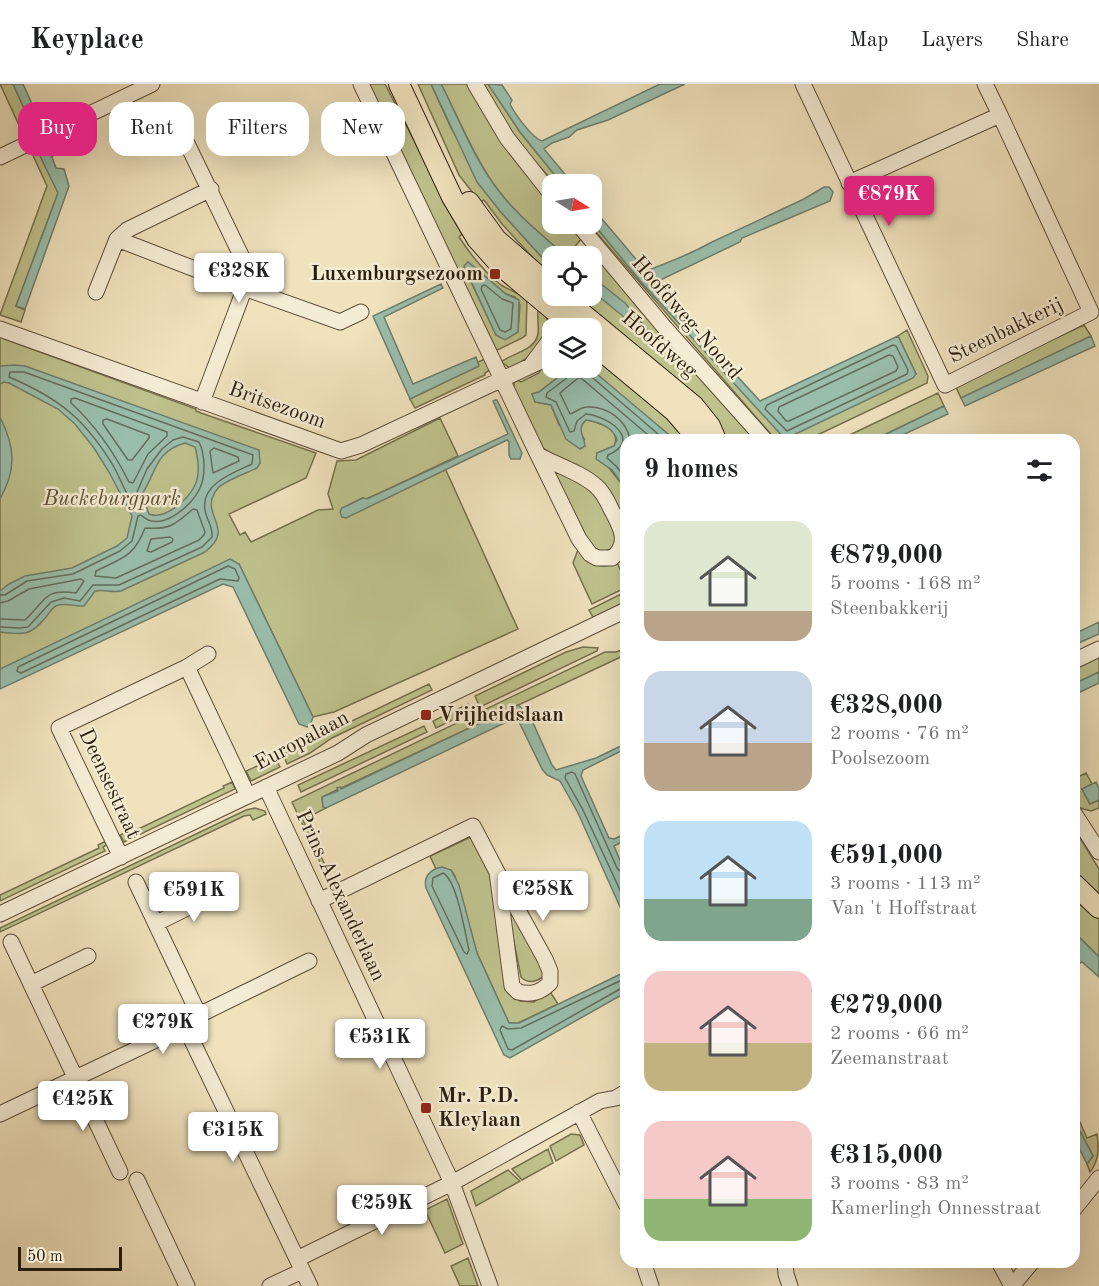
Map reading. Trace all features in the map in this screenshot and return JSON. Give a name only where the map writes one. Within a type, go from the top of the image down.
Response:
[{"type":"main road","points":[[389,84],[402,108],[413,115]]},
{"type":"main road","name":"Hoofdweg","points":[[399,84],[452,197],[477,239],[501,266],[566,318]]},
{"type":"main road","points":[[414,84],[434,133],[474,212],[496,239],[542,279]]},
{"type":"main road","name":"Hoofdweg","points":[[602,343],[694,406],[713,434]]},
{"type":"main road","name":"Hoofdweg","points":[[602,351],[674,411],[694,434]]},
{"type":"main road","points":[[1080,890],[1099,908]]},
{"type":"street","points":[[0,157],[130,89],[152,84]]},
{"type":"street","points":[[361,84],[500,379],[579,539],[590,554],[597,558],[612,558],[620,550]]},
{"type":"street","points":[[475,84],[507,138],[542,182]]},
{"type":"street","name":"Steenbakkerij","points":[[803,84],[945,385],[1091,312],[985,84]]},
{"type":"street","points":[[849,183],[1000,115]]},
{"type":"street","points":[[194,156],[250,274],[202,402]]},
{"type":"street","points":[[96,292],[117,239],[127,230],[211,189]]},
{"type":"street","name":"Hoofdweg-Noord","points":[[586,234],[665,328],[760,434]]},
{"type":"street","points":[[117,239],[340,322],[361,312]]},
{"type":"street","name":"Britsezoom","points":[[0,329],[341,451],[361,445],[542,360]]},
{"type":"street","name":"Britsezoom","points":[[532,364],[542,350]]},
{"type":"street","points":[[538,455],[582,477],[603,493],[620,525]]},
{"type":"street","name":"Europalaan","points":[[0,914],[338,753],[366,735],[620,617]]},
{"type":"street","points":[[1080,658],[1099,649]]},
{"type":"street","name":"Deensestraat","points":[[121,857],[59,728],[187,667],[208,654]]},
{"type":"street","points":[[187,667],[248,796]]},
{"type":"street","name":"Prins Alexanderlaan","points":[[266,787],[452,1183],[490,1286]]},
{"type":"street","points":[[1080,822],[1099,852]]},
{"type":"street","points":[[319,901],[473,826],[550,971],[550,983],[543,990],[535,993],[518,992],[512,986],[497,872]]},
{"type":"street","points":[[136,882],[199,1015]]},
{"type":"street","points":[[157,923],[217,893]]},
{"type":"street","points":[[11,942],[120,1172]]},
{"type":"street","points":[[31,984],[88,956]]},
{"type":"street","points":[[0,1114],[185,1026],[199,1015],[309,961]]},
{"type":"street","points":[[185,1026],[310,1286]]},
{"type":"street","points":[[270,1286],[299,1265],[579,1112],[600,1101],[620,1096]]},
{"type":"street","points":[[579,1112],[620,1192]]},
{"type":"street","points":[[1080,1202],[1099,1178]]},
{"type":"street","points":[[137,1180],[187,1286]]},
{"type":"street","points":[[645,1268],[651,1286]]},
{"type":"street","points":[[786,1268],[790,1286]]},
{"type":"street","points":[[1002,1268],[1012,1286],[1027,1268]]},
{"type":"green space","points":[[0,84],[13,84],[21,102],[18,102],[18,123]]},
{"type":"green space","points":[[369,84],[385,84],[394,102],[377,102]]},
{"type":"green space","points":[[418,84],[431,84],[451,128],[500,211],[542,257],[542,267],[502,224],[484,200],[480,202],[459,175]]},
{"type":"green space","points":[[441,84],[467,84],[507,146],[542,191],[542,234],[578,234],[582,238],[575,246],[554,246],[520,215],[498,190],[475,152]]},
{"type":"green space","points":[[480,84],[488,84],[520,132],[554,174],[546,174],[513,136]]},
{"type":"green space","points":[[405,123],[462,234],[459,237],[468,250],[483,269],[501,285],[527,299],[526,335],[493,352],[402,156],[405,156]],"holes":[[[468,262],[506,294],[515,297],[520,305],[518,332],[505,339],[496,335],[464,267]]]},
{"type":"green space","points":[[33,156],[41,156],[58,193],[16,306],[25,310],[21,322],[0,315],[47,186]]},
{"type":"green space","points":[[598,234],[602,234],[642,283],[781,434],[771,434]]},
{"type":"green space","points":[[602,261],[753,434],[716,434],[602,328],[602,318],[592,318],[579,306],[602,306]]},
{"type":"green space","points":[[538,310],[545,310],[546,318],[542,318],[540,345],[527,358],[510,368],[501,362],[528,348],[536,340]]},
{"type":"green space","points":[[1084,325],[1091,336],[961,398],[955,385]]},
{"type":"green space","points":[[907,330],[928,376],[927,383],[820,434],[793,434],[916,374],[898,336]]},
{"type":"green space","name":"Buckeburgpark","points":[[0,333],[4,339],[196,409],[201,413],[316,453],[306,478],[229,514],[240,535],[245,532],[251,542],[318,510],[333,509],[328,494],[337,461],[356,460],[440,418],[458,456],[378,494],[444,466],[518,629],[334,712],[313,717],[239,564],[0,676]],"holes":[[[362,498],[366,499],[342,509],[341,509]]]},
{"type":"green space","points":[[485,359],[490,370],[485,375],[415,408],[410,399],[478,366],[478,362]]},
{"type":"green space","points":[[602,359],[690,434],[668,434],[600,378],[602,378]]},
{"type":"green space","points":[[542,366],[542,378],[557,378],[539,392],[532,394],[536,402],[551,405],[559,425],[585,440],[581,430],[586,420],[603,425],[615,435],[614,446],[597,453],[620,482],[620,515],[614,502],[542,447],[513,392],[515,379],[521,382],[539,373]]},
{"type":"green space","points":[[938,393],[944,406],[886,434],[852,434]]},
{"type":"green space","points":[[551,470],[580,482],[596,494],[617,535],[613,548],[600,551],[589,544]]},
{"type":"green space","points":[[579,547],[590,561],[599,566],[617,562],[620,569],[620,590],[592,604],[573,563]]},
{"type":"green space","points":[[620,594],[620,606],[594,619],[589,610]]},
{"type":"green space","points":[[583,647],[598,648],[597,651],[480,707],[475,696],[566,652]]},
{"type":"green space","points":[[620,650],[620,657],[322,797],[323,807],[326,808],[303,820],[329,873],[325,873],[292,802],[605,652]]},
{"type":"green space","points":[[1099,656],[1099,672],[1080,681],[1080,665]]},
{"type":"green space","points":[[429,684],[432,690],[332,738],[310,753],[287,764],[283,754]]},
{"type":"green space","points":[[468,704],[471,711],[436,728],[433,721]]},
{"type":"green space","points":[[424,726],[427,732],[301,792],[298,785]]},
{"type":"green space","points":[[275,758],[280,767],[251,781],[246,771]]},
{"type":"green space","points":[[1086,773],[1092,784],[1082,789],[1090,804],[1099,800],[1099,808],[1091,811],[1080,808],[1080,776]]},
{"type":"green space","points":[[232,782],[235,789],[124,842],[120,835],[127,832],[128,834]]},
{"type":"green space","points":[[255,808],[265,811],[266,814],[253,820],[250,815],[244,816],[0,932],[0,928],[246,810]]},
{"type":"green space","points":[[473,836],[489,870],[508,993],[520,1001],[534,1002],[549,990],[558,1004],[518,1023],[509,1023],[477,953],[455,876],[451,870],[436,869],[430,856]]},
{"type":"green space","points":[[1080,838],[1099,869],[1099,895],[1080,877]]},
{"type":"green space","points":[[106,841],[108,844],[103,847],[105,851],[0,901],[0,895],[99,848],[98,845]]},
{"type":"green space","points":[[1080,900],[1099,919],[1099,957],[1080,938]]},
{"type":"green space","points":[[506,903],[544,971],[543,977],[532,982],[521,977]]},
{"type":"green space","points":[[1080,1122],[1087,1138],[1097,1134],[1098,1154],[1090,1172],[1087,1164],[1093,1156],[1080,1131]]},
{"type":"green space","points":[[571,1134],[580,1135],[584,1145],[556,1161],[550,1146]]},
{"type":"green space","points":[[548,1149],[553,1163],[522,1180],[512,1169]]},
{"type":"green space","points":[[508,1170],[520,1181],[476,1206],[471,1191]]},
{"type":"green space","points":[[447,1199],[463,1244],[445,1253],[425,1210]]},
{"type":"green space","points":[[468,1258],[478,1286],[460,1286],[451,1266]]},
{"type":"water","points":[[13,84],[23,84],[31,102],[21,102]]},
{"type":"water","points":[[431,84],[441,84],[474,152],[498,190],[520,215],[554,246],[542,246],[542,257],[477,182]]},
{"type":"water","points":[[488,84],[502,85],[512,100],[510,104],[520,119],[533,135],[542,141],[660,84],[685,84],[608,120],[577,130],[569,137],[552,143],[544,149],[565,174],[554,174],[520,132]]},
{"type":"water","points":[[40,156],[53,156],[56,168],[64,169],[69,186],[25,309],[16,306],[58,193]]},
{"type":"water","points":[[824,187],[829,187],[833,192],[830,201],[742,238],[740,242],[656,282],[673,302],[672,305],[760,401],[898,336],[916,374],[913,378],[795,434],[780,434],[642,283],[602,234],[602,219],[646,271],[804,199]]},
{"type":"water","points":[[468,262],[506,294],[519,300],[518,332],[505,340],[496,335],[464,266]]},
{"type":"water","points":[[441,284],[443,288],[384,317],[413,384],[476,357],[479,366],[410,399],[373,316]]},
{"type":"water","points":[[602,285],[625,303],[647,329],[646,332],[635,326],[602,299]]},
{"type":"water","points":[[1091,336],[1095,346],[965,406],[961,398]]},
{"type":"water","points":[[0,366],[25,366],[259,450],[260,463],[257,468],[221,485],[212,497],[211,506],[218,528],[218,535],[214,543],[205,552],[121,591],[95,591],[84,606],[63,604],[56,606],[31,631],[21,634],[0,632],[0,591],[25,576],[72,568],[117,546],[127,538],[132,516],[109,472],[75,424],[58,409],[9,383],[0,384]],"holes":[[[185,443],[195,447],[198,471],[197,481],[192,491],[169,511],[162,514],[149,514],[142,494],[162,457]]]},
{"type":"water","points":[[557,378],[602,378],[668,434],[620,434],[620,481],[612,470],[596,459],[597,453],[614,446],[617,440],[609,428],[586,420],[581,426],[585,446],[580,449],[566,439],[551,405],[535,402],[532,394],[539,392]]},
{"type":"water","points":[[495,400],[522,453],[520,459],[511,459],[507,440],[346,518],[342,517],[340,512],[342,508],[363,498],[367,499],[508,434],[493,401]]},
{"type":"water","points":[[944,406],[948,414],[905,434],[886,434]]},
{"type":"water","points":[[0,417],[9,438],[12,458],[9,478],[0,499]]},
{"type":"water","points":[[230,559],[239,564],[313,717],[310,726],[299,724],[233,587],[223,584],[0,689],[0,669]]},
{"type":"water","points":[[1099,622],[1099,634],[1080,642],[1080,631]]},
{"type":"water","points":[[1099,672],[1099,683],[1080,692],[1080,681]]},
{"type":"water","points":[[518,705],[529,714],[556,770],[596,758],[620,746],[620,752],[583,770],[581,776],[609,838],[620,836],[620,843],[614,846],[620,860],[620,907],[578,813],[560,781],[547,775],[542,769],[518,720],[513,719],[326,808],[323,807],[322,797],[338,791],[337,788],[341,789]]},
{"type":"water","points":[[1096,782],[1099,789],[1099,800],[1090,804],[1082,789]]},
{"type":"water","points":[[442,867],[451,870],[459,885],[477,953],[509,1023],[519,1023],[620,974],[620,996],[510,1058],[504,1055],[426,888],[426,880],[434,869]]},
{"type":"water","points":[[1080,938],[1099,957],[1099,977],[1082,962],[1080,963]]},
{"type":"water","points":[[1080,1131],[1093,1156],[1087,1164],[1080,1150]]},
{"type":"place","name":"Luxemburgsezoom","points":[[495,274]]},
{"type":"place","name":"Vrijheidslaan","points":[[426,715]]},
{"type":"place","name":"Mr. P.D. Kleylaan","points":[[426,1108]]}]
